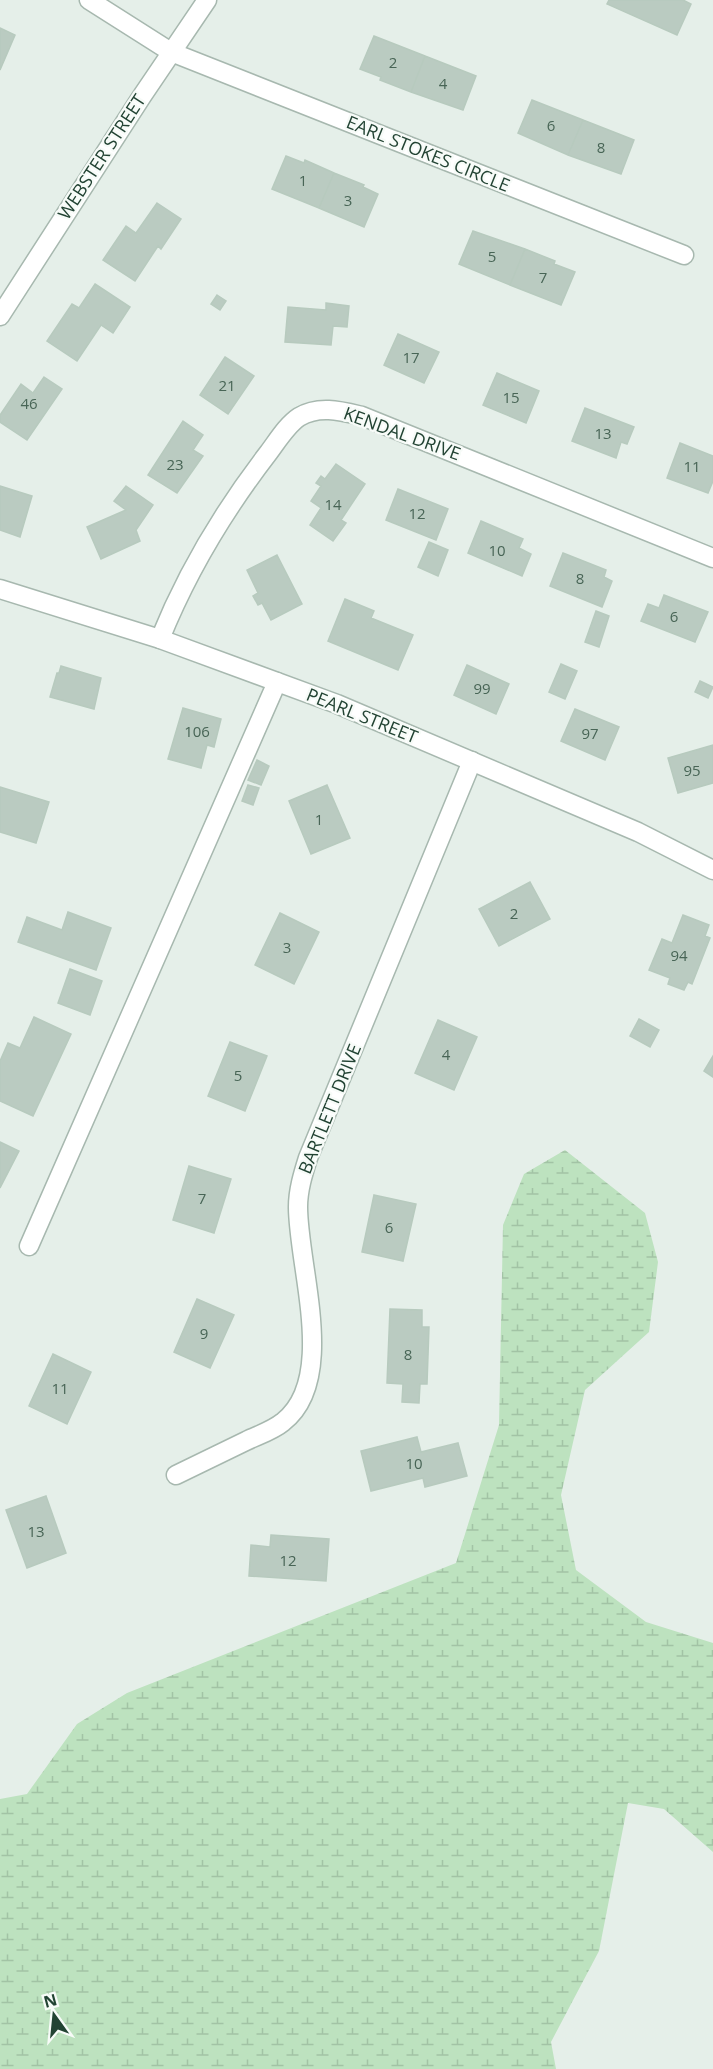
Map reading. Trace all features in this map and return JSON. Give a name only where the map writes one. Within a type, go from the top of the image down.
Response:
[{"type":"street","name":"EARL STOKES CIRCLE","points":[[89,0],[171,52],[684,255]]},
{"type":"street","name":"WEBSTER STREET","points":[[0,316],[207,0]]},
{"type":"street","name":"KENDAL DRIVE","points":[[160,639],[176,600],[203,551],[259,465],[298,418],[326,410],[338,410],[362,416],[713,558]]},
{"type":"street","name":"PEARL STREET","points":[[0,589],[160,639],[277,682],[472,761],[638,832],[713,870]]},
{"type":"street","points":[[29,1246],[277,682]]},
{"type":"street","name":"BARTLETT DRIVE","points":[[176,1475],[282,1423],[298,1405],[306,1387],[312,1361],[312,1329],[298,1218],[302,1179],[308,1158],[472,761]]},
{"type":"green space","points":[[565,1150],[645,1213],[658,1262],[649,1332],[585,1390],[561,1495],[576,1570],[646,1622],[713,1643],[713,1852],[664,1809],[628,1803],[599,1951],[551,2042],[556,2069],[0,2069],[0,1799],[27,1794],[77,1724],[127,1693],[456,1563],[499,1425],[503,1225],[524,1174]]},
{"type":"building","points":[[609,0],[683,0],[691,4],[677,35],[607,4]]},
{"type":"building","points":[[0,28],[15,35],[0,70]]},
{"type":"building","points":[[374,36],[425,56],[411,92],[380,80],[381,77],[360,69]]},
{"type":"building","points":[[425,56],[476,76],[463,110],[411,92]]},
{"type":"building","points":[[532,100],[583,120],[568,155],[518,133]]},
{"type":"building","points":[[583,120],[634,140],[621,174],[568,155]]},
{"type":"building","points":[[286,156],[304,163],[305,160],[334,173],[319,208],[272,189]]},
{"type":"building","points":[[334,173],[364,185],[363,187],[378,194],[364,227],[319,208]]},
{"type":"building","points":[[157,203],[181,219],[161,249],[158,246],[135,281],[103,260],[126,226],[136,233]]},
{"type":"building","points":[[473,231],[525,249],[510,285],[459,264]]},
{"type":"building","points":[[525,249],[575,272],[561,305],[510,285]]},
{"type":"building","points":[[95,284],[130,307],[113,333],[101,325],[77,361],[47,341],[72,304],[79,308]]},
{"type":"building","points":[[217,295],[226,301],[220,310],[211,304]]},
{"type":"building","points":[[326,303],[349,306],[347,327],[333,326],[331,345],[285,342],[288,307],[326,310]]},
{"type":"building","points":[[398,334],[439,352],[424,383],[384,365]]},
{"type":"building","points":[[225,357],[254,376],[228,414],[200,395]]},
{"type":"building","points":[[497,373],[539,391],[526,423],[483,405]]},
{"type":"building","points":[[44,377],[62,389],[27,440],[0,422],[0,415],[21,384],[33,393]]},
{"type":"building","points":[[585,408],[634,427],[627,444],[621,442],[616,458],[572,441]]},
{"type":"building","points":[[183,421],[203,435],[193,450],[203,456],[177,493],[148,475]]},
{"type":"building","points":[[680,443],[713,456],[713,481],[708,493],[667,478]]},
{"type":"building","points":[[336,464],[365,484],[341,520],[346,523],[333,541],[310,525],[321,508],[311,501],[321,486],[316,483],[321,476],[325,479]]},
{"type":"building","points":[[0,486],[32,496],[20,537],[0,530]]},
{"type":"building","points":[[126,486],[153,505],[136,530],[140,541],[101,559],[87,527],[126,510],[114,501]]},
{"type":"building","points":[[398,489],[448,509],[436,540],[386,520]]},
{"type":"building","points":[[481,521],[523,539],[519,548],[531,554],[522,576],[468,553]]},
{"type":"building","points":[[429,542],[448,550],[438,576],[418,567]]},
{"type":"building","points":[[563,553],[606,570],[604,577],[612,581],[602,607],[550,586]]},
{"type":"building","points":[[277,555],[302,604],[271,620],[262,603],[258,605],[253,596],[258,593],[247,570]]},
{"type":"building","points":[[664,595],[708,612],[695,642],[641,621],[648,604],[659,608]]},
{"type":"building","points":[[345,599],[374,611],[371,618],[413,635],[398,670],[328,641]]},
{"type":"building","points":[[596,611],[609,616],[599,647],[585,642]]},
{"type":"building","points":[[561,664],[577,671],[565,699],[549,692]]},
{"type":"building","points":[[467,665],[509,684],[496,714],[454,695]]},
{"type":"building","points":[[61,666],[101,678],[94,709],[50,697]]},
{"type":"building","points":[[700,681],[713,687],[708,698],[695,692]]},
{"type":"building","points":[[183,708],[221,719],[214,747],[207,745],[201,768],[168,759]]},
{"type":"building","points":[[575,709],[619,727],[605,760],[561,741]]},
{"type":"building","points":[[713,745],[713,783],[678,793],[668,758]]},
{"type":"building","points":[[257,760],[269,766],[261,785],[248,780]]},
{"type":"building","points":[[248,785],[259,788],[253,805],[242,801]]},
{"type":"building","points":[[327,785],[350,838],[311,854],[289,801]]},
{"type":"building","points":[[0,787],[49,802],[36,843],[0,832]]},
{"type":"building","points":[[530,882],[550,919],[499,946],[479,909]]},
{"type":"building","points":[[68,912],[111,928],[96,970],[18,942],[27,917],[62,930]]},
{"type":"building","points":[[280,913],[319,932],[294,984],[255,965]]},
{"type":"building","points":[[683,915],[709,925],[705,936],[710,938],[692,984],[688,982],[684,990],[668,984],[670,978],[649,970],[662,939],[672,943]]},
{"type":"building","points":[[70,969],[102,981],[90,1015],[58,1003]]},
{"type":"building","points":[[34,1017],[71,1034],[33,1116],[0,1101],[0,1061],[8,1043],[20,1048]]},
{"type":"building","points":[[639,1019],[659,1030],[650,1047],[630,1036]]},
{"type":"building","points":[[438,1020],[477,1037],[454,1090],[415,1073]]},
{"type":"building","points":[[230,1042],[267,1056],[245,1111],[208,1096]]},
{"type":"building","points":[[713,1056],[713,1077],[704,1071]]},
{"type":"building","points":[[0,1142],[19,1151],[0,1188]]},
{"type":"building","points":[[189,1166],[231,1179],[214,1233],[173,1220]]},
{"type":"building","points":[[374,1195],[416,1204],[403,1261],[362,1252]]},
{"type":"building","points":[[197,1299],[234,1315],[210,1368],[174,1352]]},
{"type":"building","points":[[390,1309],[422,1310],[422,1327],[429,1327],[427,1384],[420,1384],[419,1403],[402,1402],[403,1384],[387,1383]]},
{"type":"building","points":[[53,1354],[91,1372],[67,1424],[29,1406]]},
{"type":"building","points":[[417,1437],[421,1452],[458,1443],[467,1476],[425,1487],[423,1478],[371,1491],[361,1451]]},
{"type":"building","points":[[46,1496],[66,1553],[27,1568],[6,1510]]},
{"type":"building","points":[[271,1535],[329,1539],[326,1581],[249,1576],[251,1545],[270,1547]]}]
